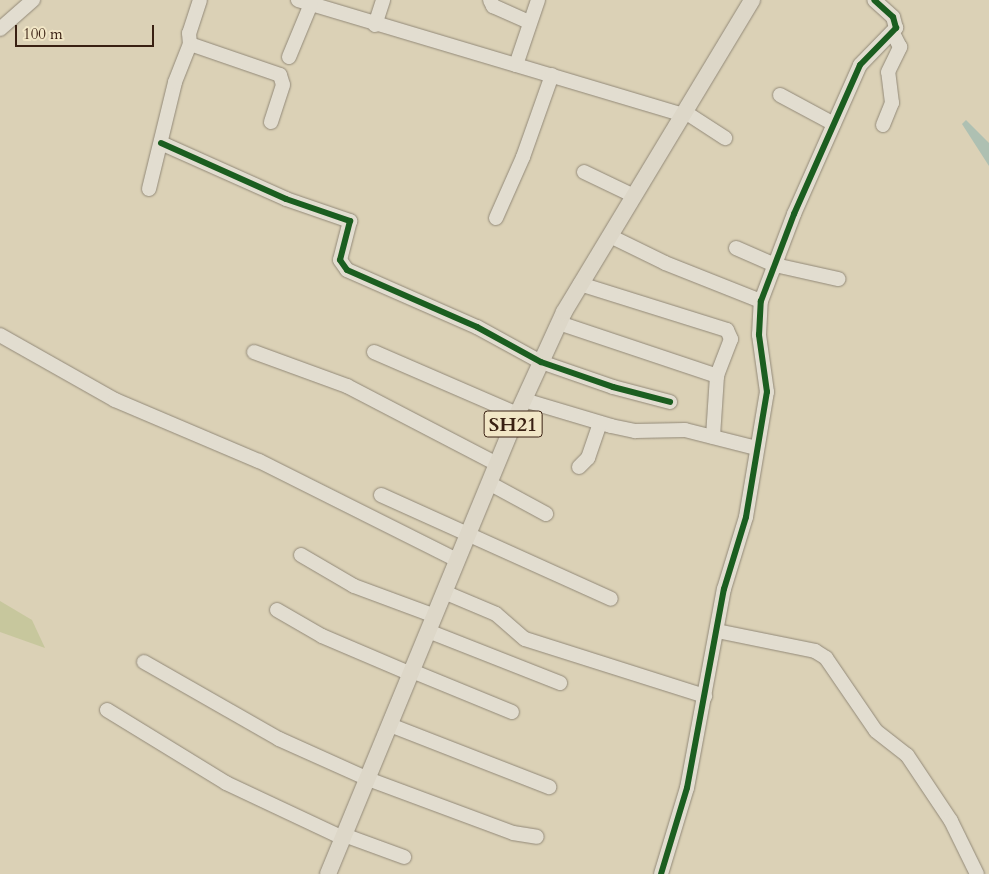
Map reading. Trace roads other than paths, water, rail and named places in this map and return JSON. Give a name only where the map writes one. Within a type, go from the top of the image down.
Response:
[{"type":"main road","name":"SH21","points":[[328,874],[517,414],[559,322],[580,284],[752,0]]},
{"type":"street","points":[[0,29],[33,0]]},
{"type":"street","points":[[149,189],[175,82],[190,44],[189,34],[200,0]]},
{"type":"street","points":[[375,25],[383,0]]},
{"type":"street","points":[[490,0],[493,6],[529,22]]},
{"type":"street","points":[[516,65],[538,0]]},
{"type":"street","points":[[661,874],[687,788],[726,584],[746,517],[756,448],[767,392],[759,336],[761,301],[834,124],[863,60],[893,33],[897,23],[874,0]]},
{"type":"street","points":[[289,57],[305,2],[337,6],[375,25],[684,113],[725,138]]},
{"type":"street","points":[[883,125],[892,100],[888,72],[900,46],[893,33]]},
{"type":"street","points":[[190,44],[280,75],[283,85],[270,122]]},
{"type":"street","points":[[496,218],[523,157],[552,75]]},
{"type":"street","points":[[780,95],[834,124]]},
{"type":"street","points":[[161,143],[286,199],[350,220],[340,260],[342,268],[477,327],[541,362],[613,387],[670,402]]},
{"type":"street","points":[[584,172],[634,196]]},
{"type":"street","points":[[610,236],[665,262],[761,301]]},
{"type":"street","points":[[736,248],[775,265],[838,279]]},
{"type":"street","points":[[580,284],[727,330],[731,339],[717,376],[712,437]]},
{"type":"street","points":[[559,322],[717,376]]},
{"type":"street","points":[[0,335],[114,400],[259,461],[457,560]]},
{"type":"street","points":[[254,352],[347,386],[497,464]]},
{"type":"street","points":[[374,352],[517,414]]},
{"type":"street","points":[[524,400],[600,423],[635,431],[685,430],[756,448]]},
{"type":"street","points":[[579,468],[588,458],[600,423]]},
{"type":"street","points":[[489,483],[546,514]]},
{"type":"street","points":[[381,495],[469,533],[611,599]]},
{"type":"street","points":[[301,555],[354,586],[560,683]]},
{"type":"street","points":[[444,592],[496,614],[525,639],[705,696]]},
{"type":"street","points":[[278,610],[322,636],[512,712]]},
{"type":"street","points":[[717,631],[815,651],[826,658],[876,731],[908,755],[951,821],[976,874]]},
{"type":"street","points":[[144,662],[279,739],[368,779],[513,833],[538,837]]},
{"type":"street","points":[[107,710],[226,783],[344,837],[404,857]]},
{"type":"street","points":[[390,725],[550,787]]}]
